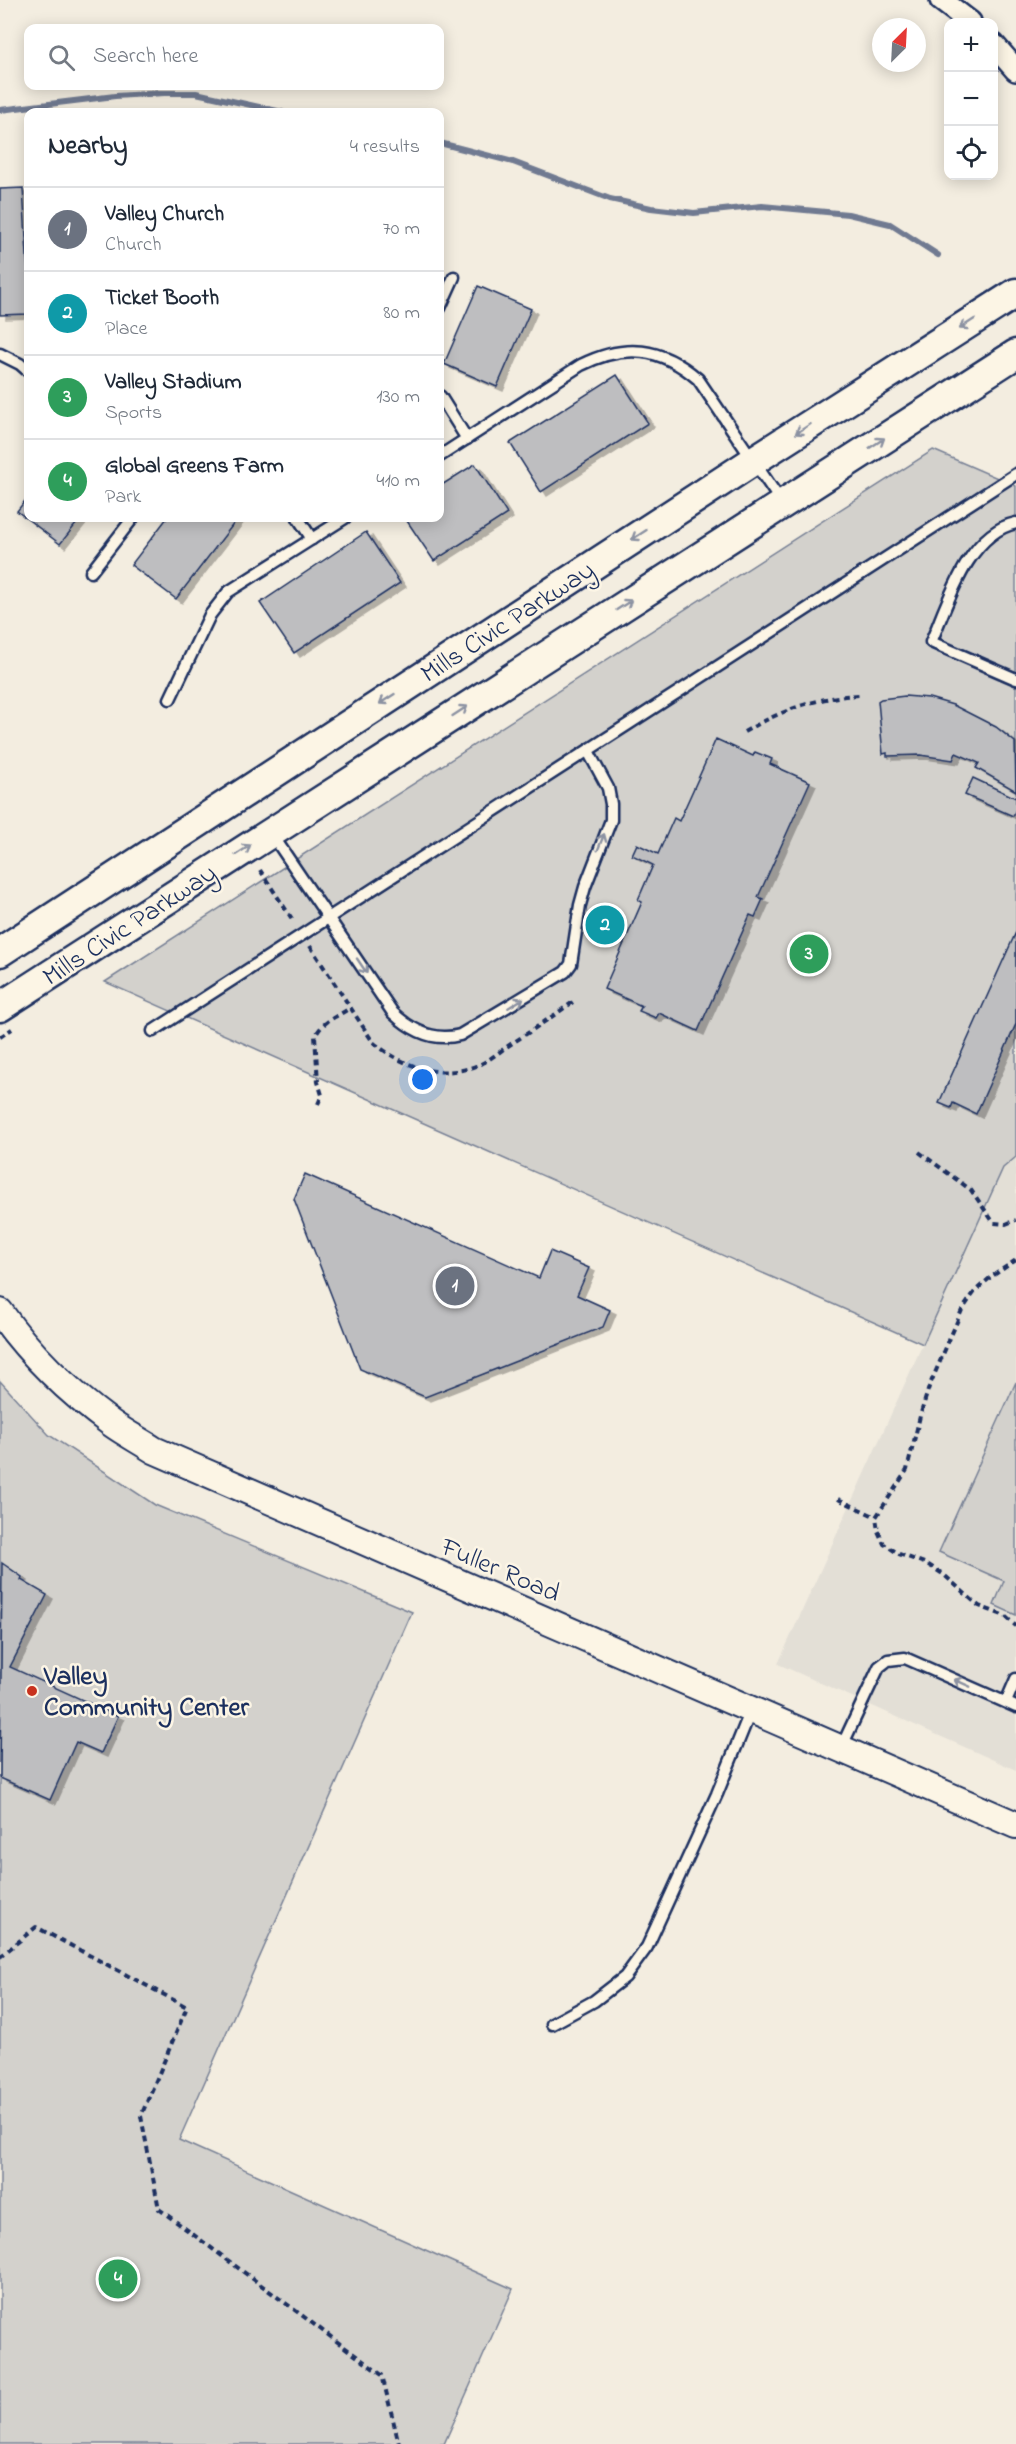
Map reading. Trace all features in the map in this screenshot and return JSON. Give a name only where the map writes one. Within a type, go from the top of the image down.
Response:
[{"type":"main road","name":"Mills Civic Parkway","points":[[0,952],[1016,292]]},
{"type":"main road","name":"Mills Civic Parkway","points":[[0,1007],[1016,354]]},
{"type":"street","points":[[941,0],[965,18]]},
{"type":"street","points":[[998,50],[1016,70]]},
{"type":"street","name":"Fuller Road","points":[[0,1312],[14,1333],[67,1387],[112,1424],[154,1450],[1016,1825]]},
{"type":"lane","points":[[444,299],[454,277]]},
{"type":"lane","points":[[444,453],[597,357],[619,351],[642,351],[663,356],[684,366],[698,379],[783,503]]},
{"type":"lane","points":[[0,354],[24,368]]},
{"type":"lane","points":[[444,402],[467,439]]},
{"type":"lane","points":[[153,1031],[1016,474]]},
{"type":"lane","points":[[91,572],[130,522]]},
{"type":"lane","points":[[301,522],[312,538]]},
{"type":"lane","points":[[170,699],[210,615],[228,592],[338,522]]},
{"type":"lane","points":[[1016,524],[991,537],[970,557],[931,642],[1016,679]]},
{"type":"lane","points":[[271,833],[393,1013],[408,1026],[427,1035],[448,1038],[460,1035],[565,972],[571,964],[585,887],[611,820],[608,788],[588,751]]},
{"type":"lane","points":[[841,1748],[879,1667],[888,1660],[905,1658],[1011,1705],[1016,1678]]},
{"type":"lane","points":[[552,2024],[594,2001],[625,1977],[647,1947],[717,1794],[752,1709]]},
{"type":"path","points":[[744,732],[806,703],[833,696],[859,694]]},
{"type":"path","points":[[318,1104],[322,1095],[318,1082],[315,1036],[330,1017],[350,1008]]},
{"type":"path","points":[[919,1152],[971,1190],[994,1223],[1006,1224],[1016,1220]]},
{"type":"path","points":[[1016,1260],[976,1290],[962,1310],[929,1387],[907,1470],[876,1517],[878,1531],[884,1544],[899,1554],[935,1569],[979,1606],[1005,1617],[1016,1626]]},
{"type":"path","points":[[837,1499],[876,1517]]},
{"type":"path","points":[[0,1957],[36,1927],[187,2007],[141,2116],[159,2209],[382,2375],[399,2444]]},
{"type":"shaded area","points":[[933,450],[1016,486],[1016,1157],[1003,1168],[923,1344],[105,982]]},
{"type":"shaded area","points":[[1016,1138],[1016,1770],[778,1664]]},
{"type":"shaded area","points":[[0,1381],[49,1435],[155,1505],[412,1612],[179,2140],[513,2289],[444,2444],[0,2444]]},
{"type":"shaded area","points":[[1016,1382],[1016,1615],[994,1605],[1004,1581],[939,1552]]},
{"type":"building","points":[[23,188],[24,314],[0,315],[0,189]]},
{"type":"building","points":[[478,286],[531,309],[497,387],[444,364]]},
{"type":"building","points":[[617,375],[648,423],[541,492],[510,443]]},
{"type":"building","points":[[475,464],[507,514],[434,561],[408,522],[444,522],[444,483]]},
{"type":"building","points":[[24,502],[24,516],[17,511]]},
{"type":"building","points":[[31,522],[78,522],[60,544]]},
{"type":"building","points":[[164,522],[235,522],[176,599],[131,565]]},
{"type":"building","points":[[366,532],[400,583],[294,653],[260,603]]},
{"type":"building","points":[[905,696],[929,698],[953,705],[996,727],[1015,742],[1016,791],[976,768],[979,763],[956,753],[953,760],[920,755],[887,756],[887,753],[883,754],[878,701]]},
{"type":"building","points":[[716,739],[753,756],[755,752],[772,759],[770,764],[810,782],[758,897],[763,899],[755,917],[750,915],[698,1031],[659,1013],[656,1018],[639,1011],[642,1006],[604,989],[642,902],[638,900],[653,865],[632,855],[637,844],[658,854],[674,818],[679,821]]},
{"type":"building","points":[[973,778],[1016,798],[1016,809],[1013,816],[965,795]]},
{"type":"building","points":[[602,914],[616,920],[608,937],[594,930]]},
{"type":"building","points":[[1016,932],[1016,1024],[976,1114],[953,1103],[951,1108],[939,1103]]},
{"type":"building","points":[[305,1174],[539,1278],[550,1251],[589,1268],[577,1295],[610,1310],[603,1327],[425,1397],[360,1369],[294,1199]]},
{"type":"building","name":"Valley Community Center","points":[[2,1563],[22,1577],[21,1580],[47,1595],[10,1667],[118,1716],[101,1753],[76,1742],[50,1800],[0,1778]]},
{"type":"waterway","points":[[0,110],[115,96],[164,93],[196,93],[264,108]]},
{"type":"waterway","points":[[444,144],[513,162],[610,199],[651,208],[694,213],[762,206],[848,214],[890,224],[938,255]]},
{"type":"place","name":"Ticket Booth","points":[[605,925]]},
{"type":"place","name":"Valley Stadium","points":[[809,954]]},
{"type":"place","name":"Valley Church","points":[[455,1286]]},
{"type":"place","name":"Valley Community Center","points":[[32,1691]]},
{"type":"place","name":"Global Greens Farm","points":[[118,2279]]}]
